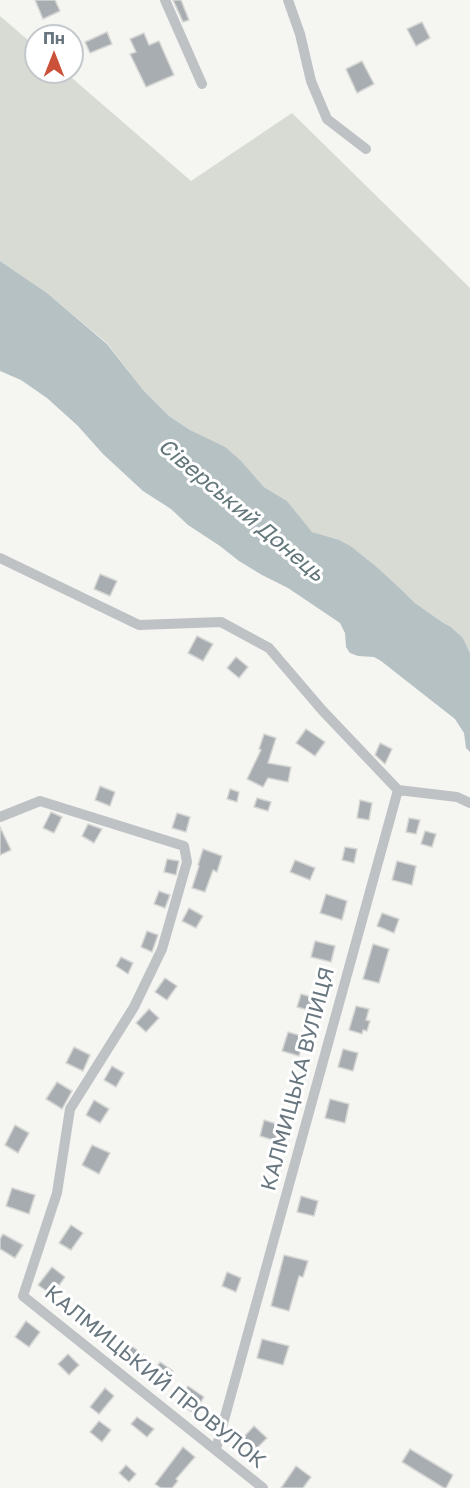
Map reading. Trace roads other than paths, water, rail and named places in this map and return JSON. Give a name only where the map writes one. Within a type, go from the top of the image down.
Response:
[{"type":"street","points":[[165,0],[202,84]]},
{"type":"street","points":[[288,0],[300,34],[311,81],[327,119],[366,149]]},
{"type":"street","points":[[0,558],[139,626],[221,622],[269,648],[322,710],[398,790],[457,797],[470,803]]},
{"type":"street","name":"КАЛМИЦЬКА ВУЛИЦЯ","points":[[216,1449],[398,790]]},
{"type":"street","name":"КАЛМИЦЬКИЙ ПРОВУЛОК","points":[[0,817],[40,801],[184,846],[187,862],[162,949],[134,1007],[70,1109],[57,1193],[23,1296],[263,1488]]},
{"type":"water","name":"Сіверський Донець","points":[[0,261],[47,293],[107,344],[144,391],[169,416],[190,430],[225,447],[264,487],[287,501],[312,532],[339,540],[352,547],[415,603],[451,627],[463,638],[470,653],[470,752],[466,748],[464,733],[455,719],[381,661],[374,657],[350,653],[346,647],[345,633],[340,623],[288,588],[239,561],[188,525],[171,509],[143,491],[47,398],[21,380],[0,371]]}]
